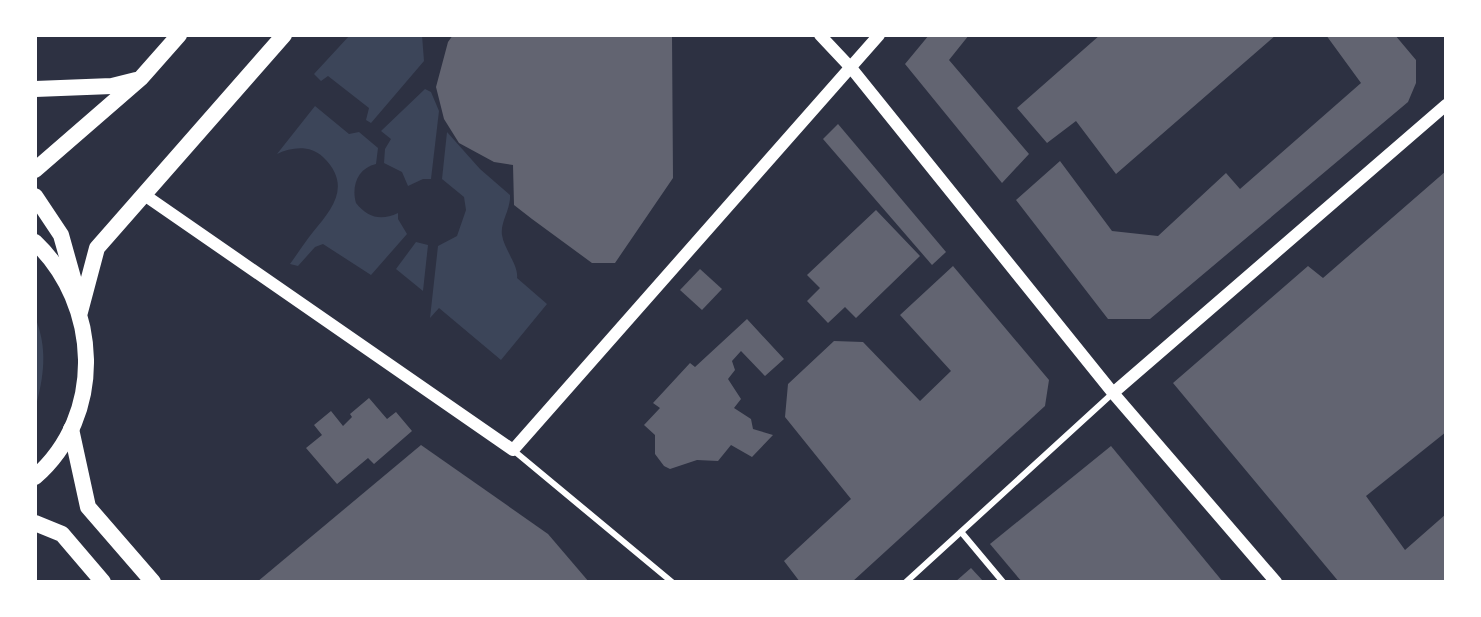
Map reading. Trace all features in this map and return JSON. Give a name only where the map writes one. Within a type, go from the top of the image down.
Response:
[{"type":"main road","points":[[35,170],[141,78],[179,35]]},
{"type":"main road","points":[[80,312],[97,248],[284,35]]},
{"type":"main road","points":[[35,89],[112,86],[141,78]]},
{"type":"main road","points":[[35,196],[61,235],[74,272],[86,372],[84,391],[71,429],[54,457],[35,477]]},
{"type":"main road","points":[[35,242],[60,271],[80,312]]},
{"type":"main road","points":[[71,429],[88,508],[153,582]]},
{"type":"main road","points":[[35,523],[62,534],[103,582]]},
{"type":"street","points":[[820,35],[852,69],[1114,393],[1276,582]]},
{"type":"street","points":[[513,450],[880,35]]},
{"type":"street","points":[[906,582],[1114,393],[1446,105]]},
{"type":"street","points":[[143,194],[513,450],[673,582]]},
{"type":"street","points":[[962,533],[1003,582]]},
{"type":"shaded area","points":[[350,35],[422,35],[424,61],[371,123],[366,120],[369,108],[328,76],[321,81],[314,74]]},
{"type":"shaded area","points":[[425,89],[431,92],[439,111],[431,179],[423,179],[408,186],[402,172],[384,163],[385,149],[391,139],[381,131]]},
{"type":"shaded area","points":[[315,106],[349,134],[359,132],[378,148],[376,164],[365,169],[355,184],[356,203],[375,217],[398,213],[398,219],[407,234],[371,275],[323,244],[315,247],[298,266],[290,264],[333,205],[338,187],[332,167],[318,153],[301,148],[277,154]]},
{"type":"shaded area","points":[[447,132],[480,169],[510,195],[502,230],[503,240],[516,268],[517,278],[547,304],[501,360],[439,308],[430,318],[438,246],[457,236],[466,210],[464,197],[442,179]]},
{"type":"shaded area","points":[[416,242],[428,245],[423,291],[396,269]]},
{"type":"shaded area","points":[[35,317],[42,340],[43,363],[35,409]]},
{"type":"building","points":[[453,35],[672,35],[673,178],[615,263],[592,263],[532,219],[514,205],[513,165],[494,162],[459,143],[444,119],[436,87],[448,42]]},
{"type":"building","points":[[929,35],[969,35],[949,60],[1029,154],[1002,183],[905,64]]},
{"type":"building","points":[[1100,35],[1276,35],[1116,174],[1076,121],[1047,143],[1017,108]]},
{"type":"building","points":[[1326,35],[1395,35],[1416,60],[1416,83],[1408,102],[1150,319],[1108,319],[1016,200],[1060,161],[1112,231],[1158,236],[1226,173],[1240,189],[1361,83]]},
{"type":"building","points":[[838,124],[946,252],[932,265],[823,139]]},
{"type":"building","points":[[1446,171],[1446,432],[1366,496],[1405,550],[1446,514],[1446,582],[1339,582],[1173,383],[1308,266],[1323,278]]},
{"type":"building","points":[[876,210],[920,256],[856,318],[845,307],[828,323],[807,301],[820,288],[807,275]]},
{"type":"building","points":[[953,266],[1049,380],[1045,406],[852,582],[800,582],[784,561],[851,499],[785,417],[788,384],[834,341],[863,342],[920,401],[951,371],[900,315]]},
{"type":"building","points":[[700,269],[722,289],[702,310],[680,290]]},
{"type":"building","points":[[747,319],[784,359],[765,376],[741,351],[732,361],[735,370],[728,379],[741,399],[734,408],[751,419],[753,429],[773,435],[752,457],[731,445],[718,461],[697,460],[670,469],[664,466],[655,454],[655,435],[644,425],[660,408],[653,403],[690,363],[695,367]]},
{"type":"building","points":[[369,398],[387,419],[396,412],[412,431],[374,464],[368,458],[337,484],[306,448],[322,435],[314,425],[331,411],[343,426],[352,417],[350,414]]},
{"type":"building","points":[[421,445],[548,534],[589,582],[257,582]]},
{"type":"building","points":[[1111,446],[1223,582],[1022,582],[990,544]]},
{"type":"building","points":[[971,568],[984,582],[955,582]]}]
